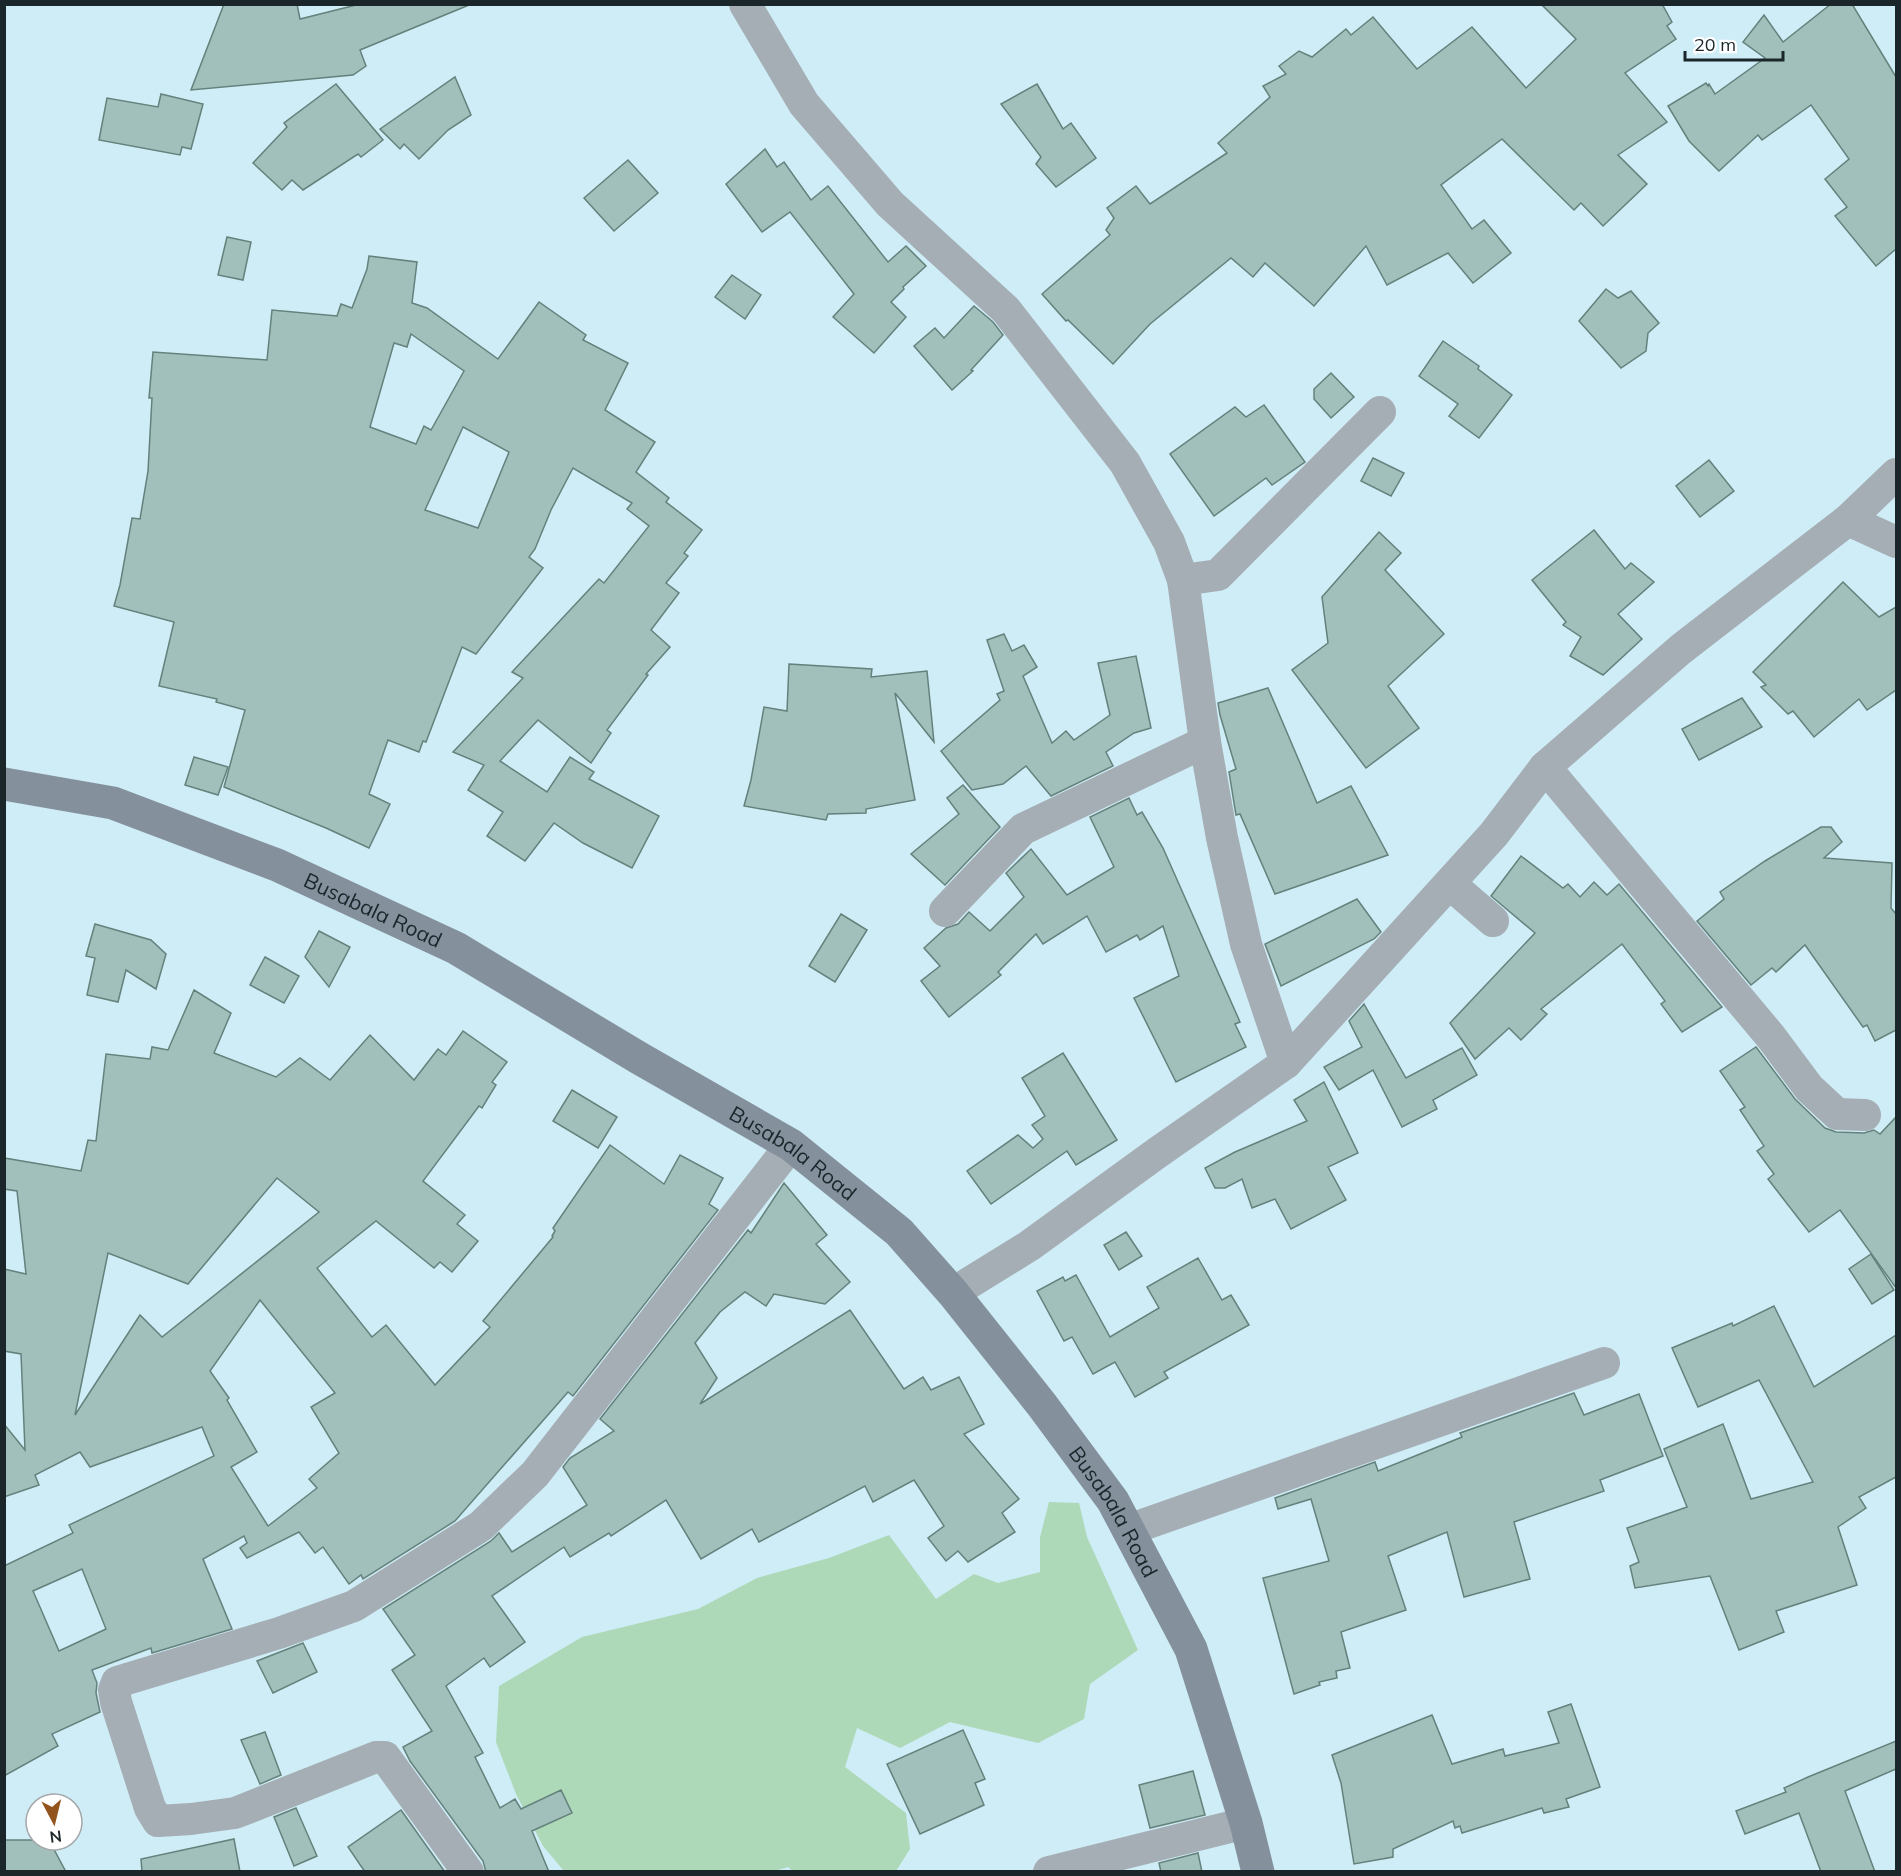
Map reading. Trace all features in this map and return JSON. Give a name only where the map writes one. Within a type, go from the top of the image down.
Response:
[{"type":"street","points":[[746,4],[804,104],[890,204],[1006,310],[1125,463],[1169,542],[1183,580],[1205,742],[1222,838],[1246,944],[1286,1063]]},
{"type":"street","points":[[1183,580],[1218,575],[1380,412]]},
{"type":"street","points":[[953,1293],[1029,1246],[1286,1063],[1494,834],[1545,766],[1681,649],[1848,520],[1896,474]]},
{"type":"street","points":[[1848,520],[1896,542]]},
{"type":"street","points":[[945,911],[1023,829],[1205,742]]},
{"type":"street","points":[[1545,766],[1772,1037],[1809,1088],[1837,1114],[1865,1115]]},
{"type":"street","name":"Busabala Road","points":[[4,784],[113,803],[287,870],[456,948],[639,1058],[791,1145],[899,1232],[953,1293],[1042,1405],[1113,1501],[1191,1648],[1246,1823],[1258,1872]]},
{"type":"street","points":[[1450,884],[1493,921]]},
{"type":"street","points":[[468,1872],[385,1757],[376,1757],[235,1813],[158,1821],[150,1808],[116,1702],[115,1686],[117,1682],[279,1633],[354,1606],[481,1526],[535,1474],[791,1145]]},
{"type":"street","points":[[1128,1530],[1604,1363]]},
{"type":"street","points":[[1049,1872],[1246,1823]]},
{"type":"green space","points":[[1049,1502],[1079,1503],[1087,1537],[1138,1650],[1090,1684],[1084,1719],[1038,1743],[950,1722],[900,1748],[857,1728],[845,1767],[906,1813],[910,1849],[896,1871],[794,1872],[788,1867],[771,1872],[564,1871],[543,1846],[516,1794],[496,1742],[499,1686],[582,1637],[698,1609],[757,1578],[829,1558],[889,1535],[936,1599],[974,1574],[998,1583],[1040,1572],[1040,1537]]},
{"type":"building","points":[[224,4],[297,4],[300,19],[360,4],[469,5],[360,50],[366,66],[353,75],[191,90]]},
{"type":"building","points":[[1541,4],[1662,4],[1672,22],[1667,26],[1676,39],[1625,73],[1667,122],[1618,155],[1647,184],[1603,226],[1581,203],[1574,210],[1502,139],[1441,185],[1472,229],[1484,220],[1511,253],[1473,283],[1448,253],[1387,285],[1366,246],[1314,306],[1265,263],[1253,277],[1231,258],[1150,324],[1113,364],[1068,320],[1066,321],[1042,294],[1110,235],[1106,230],[1114,218],[1107,208],[1136,186],[1150,204],[1227,153],[1218,143],[1270,97],[1263,86],[1286,74],[1279,66],[1299,51],[1312,57],[1346,29],[1351,35],[1373,17],[1417,69],[1472,27],[1526,88],[1576,39]]},
{"type":"building","points":[[1831,4],[1852,4],[1896,77],[1896,249],[1876,266],[1835,216],[1847,207],[1825,179],[1849,159],[1811,105],[1762,140],[1758,135],[1719,171],[1689,141],[1668,106],[1706,83],[1715,94],[1765,58],[1743,42],[1764,15],[1783,42]]},
{"type":"building","points":[[455,77],[471,115],[448,130],[419,159],[404,144],[400,149],[380,129]]},
{"type":"building","points":[[336,84],[383,140],[361,157],[358,154],[303,190],[292,180],[282,190],[253,163],[287,127],[284,123]]},
{"type":"building","points":[[1037,84],[1063,129],[1071,123],[1096,158],[1056,187],[1036,164],[1041,157],[1001,104]]},
{"type":"building","points":[[161,94],[203,104],[191,149],[182,147],[180,155],[99,140],[107,98],[158,107]]},
{"type":"building","points":[[765,149],[777,167],[784,162],[811,200],[828,186],[888,262],[906,246],[926,266],[903,287],[904,289],[891,302],[906,317],[874,353],[833,317],[854,294],[790,212],[762,232],[726,184]]},
{"type":"building","points":[[628,160],[658,193],[614,231],[584,198]]},
{"type":"building","points":[[227,237],[251,242],[243,280],[218,275]]},
{"type":"building","points":[[369,256],[417,262],[412,303],[427,308],[498,359],[539,302],[586,335],[583,340],[628,363],[605,410],[655,442],[636,472],[669,498],[666,502],[702,530],[684,553],[688,556],[666,583],[679,593],[651,630],[670,647],[646,674],[648,675],[607,730],[611,733],[591,763],[538,720],[500,761],[547,792],[570,757],[594,772],[589,779],[659,816],[632,868],[583,843],[554,823],[525,861],[487,836],[503,812],[468,790],[484,765],[453,752],[523,678],[512,672],[599,579],[604,583],[649,526],[627,509],[632,503],[573,468],[551,510],[535,549],[529,557],[543,568],[476,654],[462,647],[426,742],[423,741],[419,752],[388,740],[369,794],[390,804],[369,848],[224,787],[245,710],[216,702],[217,699],[159,686],[174,622],[114,606],[132,518],[140,519],[148,471],[152,398],[149,398],[153,352],[267,360],[272,310],[337,316],[341,304],[352,308],[367,269]],"holes":[[[411,334],[464,371],[431,430],[424,426],[416,444],[370,427],[394,343],[407,347]],[[463,427],[509,452],[478,528],[425,510]]]},
{"type":"building","points":[[732,275],[761,295],[745,319],[715,297]]},
{"type":"building","points":[[1606,289],[1618,298],[1631,291],[1659,323],[1648,333],[1646,351],[1621,368],[1579,321]]},
{"type":"building","points":[[974,306],[993,322],[1003,335],[971,370],[973,371],[952,390],[914,346],[935,328],[944,338]]},
{"type":"building","points":[[1443,341],[1479,366],[1478,369],[1512,395],[1479,438],[1449,416],[1458,404],[1419,376]]},
{"type":"building","points":[[1331,373],[1354,397],[1331,418],[1314,399],[1314,389]]},
{"type":"building","points":[[1264,405],[1305,462],[1272,485],[1266,478],[1214,516],[1170,454],[1235,407],[1246,417]]},
{"type":"building","points":[[1373,458],[1404,473],[1391,496],[1361,481]]},
{"type":"building","points":[[1709,460],[1734,491],[1700,517],[1676,486]]},
{"type":"building","points":[[1594,530],[1625,569],[1631,563],[1654,582],[1618,614],[1642,639],[1603,675],[1570,656],[1581,637],[1563,625],[1566,622],[1532,580]]},
{"type":"building","points":[[1379,532],[1401,553],[1385,570],[1444,634],[1388,686],[1419,728],[1366,768],[1292,670],[1328,643],[1322,597]]},
{"type":"building","points":[[1843,582],[1879,617],[1896,607],[1896,690],[1867,710],[1859,699],[1814,737],[1793,711],[1788,714],[1761,687],[1766,685],[1753,672]]},
{"type":"building","points":[[1004,634],[1012,651],[1024,645],[1037,667],[1023,676],[1052,743],[1066,731],[1074,740],[1110,715],[1098,663],[1136,656],[1151,728],[1134,733],[1106,752],[1113,766],[1051,796],[1026,766],[1003,784],[972,790],[941,751],[1000,700],[997,694],[1004,691],[987,640]]},
{"type":"building","points":[[789,664],[872,669],[871,677],[927,671],[934,742],[895,693],[915,800],[866,809],[866,813],[828,814],[826,820],[744,806],[764,707],[787,711]]},
{"type":"building","points":[[1268,688],[1317,803],[1351,786],[1388,855],[1275,894],[1240,814],[1236,815],[1229,772],[1236,769],[1218,703]]},
{"type":"building","points":[[1742,698],[1762,727],[1699,760],[1682,729]]},
{"type":"building","points":[[194,757],[228,767],[218,795],[185,785]]},
{"type":"building","points":[[963,785],[1000,827],[945,885],[911,854],[959,814],[947,798]]},
{"type":"building","points":[[1129,798],[1137,815],[1142,812],[1163,848],[1240,1022],[1235,1024],[1246,1047],[1176,1082],[1134,998],[1179,976],[1163,926],[1140,940],[1137,935],[1106,952],[1087,916],[1043,944],[1036,934],[998,972],[1001,975],[949,1017],[921,981],[940,966],[924,948],[946,928],[958,924],[969,912],[990,931],[1024,897],[1006,873],[1031,849],[1067,895],[1114,867],[1090,817]]},
{"type":"building","points":[[1821,827],[1831,827],[1842,842],[1824,858],[1892,863],[1891,908],[1896,914],[1896,1030],[1875,1041],[1867,1025],[1863,1027],[1805,945],[1776,972],[1772,968],[1751,985],[1697,921],[1724,899],[1720,892]]},
{"type":"building","points":[[1521,856],[1563,888],[1568,884],[1580,897],[1594,882],[1607,895],[1619,884],[1722,1007],[1682,1032],[1661,1004],[1665,1001],[1622,944],[1541,1009],[1547,1014],[1521,1040],[1509,1028],[1475,1059],[1450,1023],[1535,933],[1491,896]]},
{"type":"building","points":[[1357,899],[1381,932],[1374,939],[1281,986],[1265,944]]},
{"type":"building","points":[[841,914],[867,930],[835,982],[809,966]]},
{"type":"building","points":[[95,924],[151,940],[166,954],[156,989],[126,970],[118,1002],[87,995],[95,958],[86,956]]},
{"type":"building","points":[[319,931],[350,947],[329,987],[305,957]]},
{"type":"building","points":[[265,957],[299,976],[284,1003],[250,985]]},
{"type":"building","points":[[194,990],[231,1013],[214,1053],[276,1077],[300,1058],[330,1080],[370,1035],[414,1080],[438,1049],[446,1055],[463,1031],[507,1062],[492,1082],[496,1085],[482,1108],[479,1106],[423,1181],[465,1215],[457,1224],[478,1241],[452,1272],[440,1262],[434,1268],[376,1221],[317,1268],[372,1337],[386,1325],[435,1385],[490,1327],[483,1321],[553,1237],[555,1231],[553,1228],[610,1145],[664,1184],[680,1155],[723,1178],[709,1204],[718,1210],[573,1396],[568,1392],[455,1521],[363,1579],[361,1575],[349,1584],[323,1547],[315,1553],[299,1532],[247,1558],[240,1548],[247,1543],[244,1536],[203,1559],[232,1629],[152,1653],[151,1648],[92,1670],[97,1683],[96,1693],[100,1712],[52,1734],[58,1746],[4,1776],[4,1566],[73,1533],[69,1525],[214,1456],[202,1427],[90,1467],[80,1452],[35,1475],[39,1485],[4,1497],[4,1424],[25,1450],[21,1354],[4,1351],[4,1269],[26,1274],[17,1191],[4,1189],[4,1158],[81,1171],[88,1140],[96,1141],[106,1054],[150,1059],[152,1047],[168,1050]],"holes":[[[277,1178],[319,1212],[162,1337],[140,1315],[75,1415],[108,1253],[188,1284]],[[260,1300],[335,1393],[311,1407],[339,1453],[309,1479],[317,1488],[268,1526],[231,1467],[257,1452],[227,1400],[229,1398],[210,1371]],[[82,1569],[106,1629],[59,1651],[33,1591]]]},
{"type":"building","points":[[1364,1004],[1406,1078],[1462,1048],[1477,1075],[1433,1100],[1437,1109],[1402,1127],[1373,1070],[1339,1090],[1324,1067],[1362,1047],[1349,1021]]},
{"type":"building","points":[[1756,1047],[1795,1099],[1825,1128],[1836,1132],[1864,1133],[1874,1130],[1880,1134],[1896,1117],[1896,1288],[1840,1210],[1809,1232],[1768,1179],[1774,1174],[1757,1151],[1764,1146],[1740,1110],[1745,1107],[1720,1071]]},
{"type":"building","points":[[1063,1053],[1117,1140],[1076,1165],[1067,1151],[991,1204],[967,1171],[1018,1135],[1033,1148],[1043,1139],[1032,1125],[1045,1116],[1022,1078]]},
{"type":"building","points":[[1324,1082],[1358,1153],[1328,1167],[1346,1200],[1291,1229],[1275,1199],[1252,1208],[1242,1179],[1225,1188],[1215,1188],[1205,1168],[1235,1152],[1307,1121],[1294,1100]]},
{"type":"building","points":[[572,1090],[617,1117],[598,1148],[553,1121]]},
{"type":"building","points":[[784,1183],[827,1235],[816,1244],[850,1282],[825,1304],[774,1294],[766,1306],[745,1292],[720,1312],[695,1343],[717,1378],[700,1404],[850,1310],[904,1389],[923,1377],[931,1390],[959,1377],[984,1424],[964,1434],[1019,1499],[1002,1513],[1015,1532],[968,1562],[958,1551],[946,1561],[928,1538],[944,1526],[914,1480],[873,1502],[865,1486],[759,1542],[752,1529],[701,1559],[666,1500],[611,1536],[609,1533],[570,1557],[564,1547],[492,1596],[525,1642],[490,1667],[484,1658],[446,1686],[483,1753],[475,1757],[500,1808],[515,1799],[521,1809],[561,1790],[572,1813],[532,1831],[549,1872],[486,1872],[483,1861],[410,1761],[403,1747],[432,1731],[392,1670],[415,1655],[383,1609],[491,1541],[499,1533],[512,1552],[587,1505],[563,1467],[570,1458],[614,1431],[600,1419],[748,1230],[751,1233]]},
{"type":"building","points":[[1126,1232],[1142,1256],[1119,1270],[1104,1245]]},
{"type":"building","points":[[1871,1254],[1894,1290],[1872,1304],[1849,1269]]},
{"type":"building","points":[[1198,1258],[1222,1300],[1231,1295],[1249,1325],[1164,1372],[1168,1378],[1135,1397],[1115,1362],[1093,1374],[1072,1337],[1064,1341],[1037,1291],[1063,1277],[1065,1281],[1076,1275],[1110,1337],[1159,1308],[1147,1287]]},
{"type":"building","points":[[1774,1306],[1814,1387],[1896,1335],[1896,1477],[1859,1497],[1866,1508],[1838,1527],[1857,1585],[1776,1611],[1784,1632],[1739,1650],[1710,1576],[1635,1588],[1630,1566],[1639,1562],[1627,1528],[1687,1507],[1664,1449],[1723,1424],[1751,1499],[1813,1482],[1759,1380],[1698,1407],[1672,1348],[1732,1323],[1733,1326]]},
{"type":"building","points":[[1574,1393],[1584,1415],[1639,1394],[1663,1456],[1600,1480],[1604,1491],[1514,1522],[1530,1579],[1464,1597],[1447,1532],[1388,1556],[1406,1610],[1341,1632],[1350,1668],[1336,1671],[1337,1678],[1319,1682],[1320,1685],[1294,1694],[1263,1578],[1329,1561],[1311,1499],[1278,1509],[1275,1498],[1375,1462],[1378,1471],[1462,1437],[1460,1433]]},
{"type":"building","points":[[303,1643],[317,1672],[273,1693],[257,1661]]},
{"type":"building","points":[[1571,1704],[1600,1787],[1566,1799],[1569,1807],[1544,1813],[1542,1808],[1462,1833],[1460,1826],[1455,1828],[1453,1821],[1393,1849],[1393,1857],[1354,1864],[1341,1783],[1332,1755],[1432,1715],[1452,1764],[1503,1749],[1505,1756],[1559,1743],[1548,1712]]},
{"type":"building","points":[[963,1730],[985,1779],[975,1783],[984,1805],[920,1834],[887,1764]]},
{"type":"building","points":[[265,1732],[281,1775],[260,1784],[241,1740]]},
{"type":"building","points":[[1896,1741],[1896,1769],[1845,1791],[1875,1872],[1821,1872],[1799,1813],[1745,1834],[1736,1811],[1786,1792],[1784,1788]]},
{"type":"building","points":[[1193,1771],[1205,1815],[1150,1828],[1139,1785]]},
{"type":"building","points":[[296,1808],[317,1856],[294,1866],[274,1817]]},
{"type":"building","points":[[401,1810],[445,1872],[365,1872],[348,1847]]},
{"type":"building","points":[[234,1839],[240,1872],[142,1872],[141,1859]]},
{"type":"building","points":[[4,1840],[24,1840],[24,1852],[55,1852],[66,1872],[4,1872]]},
{"type":"building","points":[[1198,1853],[1202,1872],[1161,1872],[1159,1863]]}]
